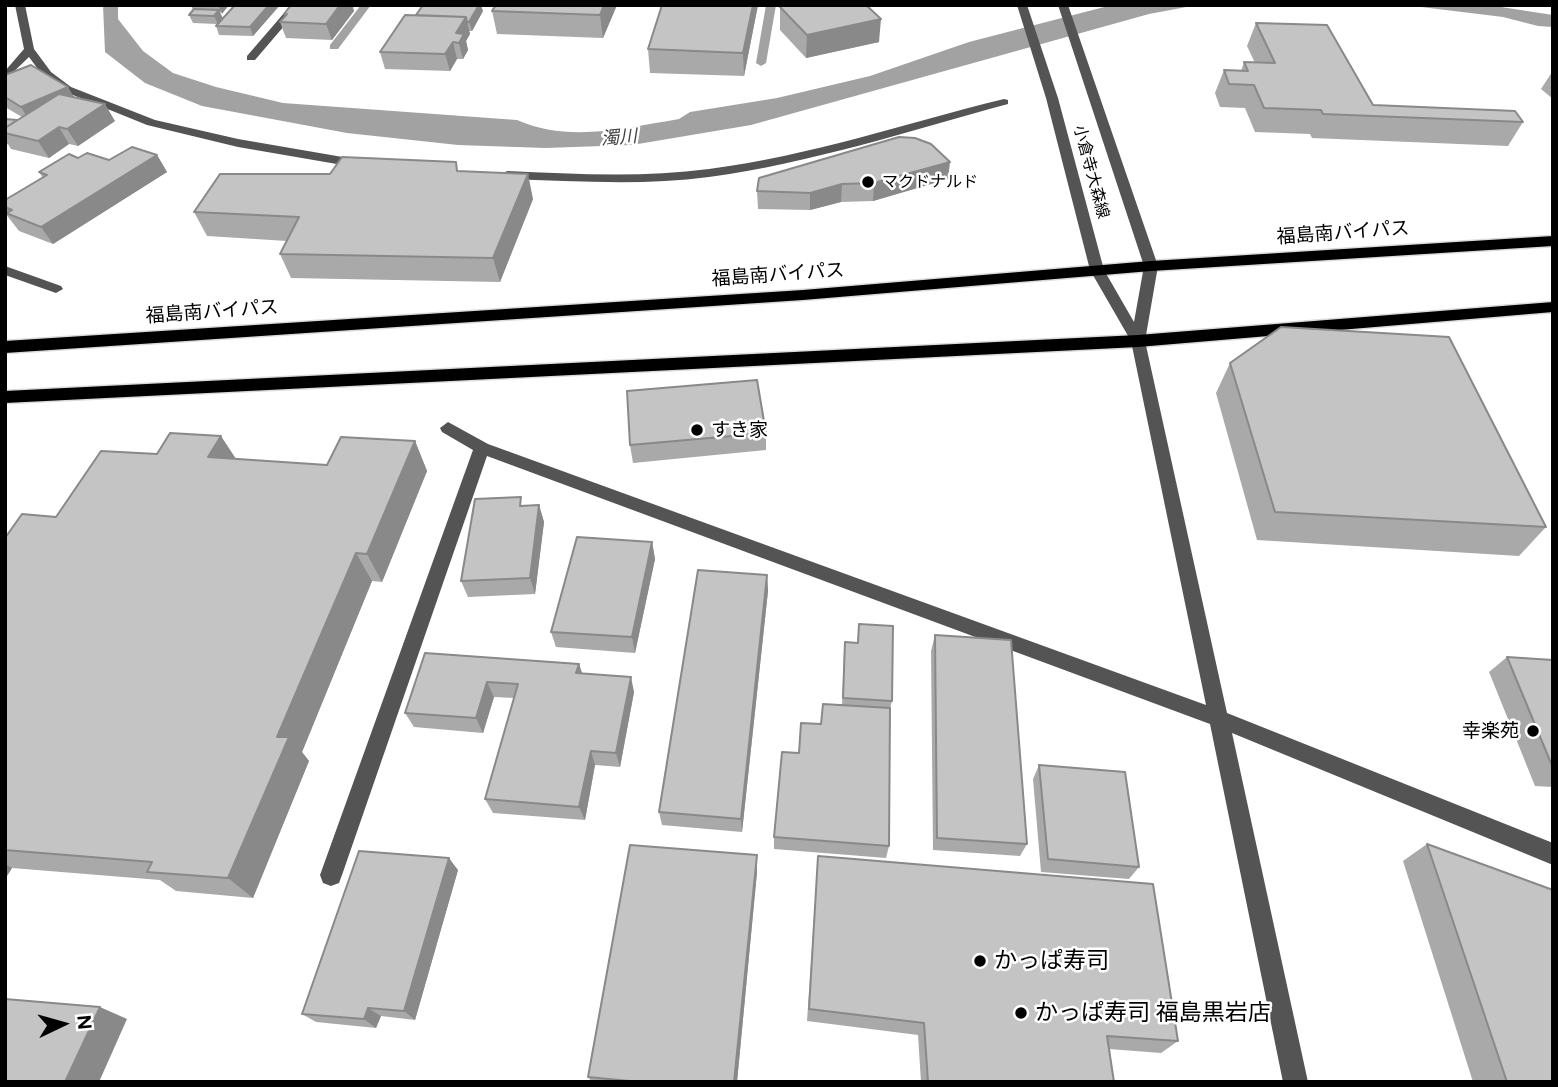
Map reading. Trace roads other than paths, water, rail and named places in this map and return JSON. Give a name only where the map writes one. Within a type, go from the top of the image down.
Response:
[{"type":"highway","name":"福島南バイパス","points":[[5,346],[803,295],[1151,266],[1553,241]]},
{"type":"highway","points":[[5,397],[1139,341],[1553,307]]},
{"type":"street","points":[[20,5],[29,49],[47,74],[67,89],[152,123],[238,143],[378,167]]},
{"type":"street","points":[[251,58],[297,5]]},
{"type":"street","points":[[1063,6],[1151,266],[1139,341],[1296,1082]]},
{"type":"street","name":"小倉寺大森線","points":[[1024,8],[1052,98],[1097,270],[1139,341]]},
{"type":"street","points":[[5,77],[21,62],[29,49]]},
{"type":"street","points":[[496,175],[611,178],[708,174],[789,159],[1004,102]]},
{"type":"street","points":[[5,270],[56,289]]},
{"type":"street","points":[[448,428],[482,448],[1217,718],[1553,855]]},
{"type":"street","points":[[331,876],[482,448]]},
{"type":"water","name":"濁川","points":[[103,5],[118,5],[118,19],[143,51],[173,73],[216,87],[283,103],[517,120],[557,131],[597,132],[679,119],[690,112],[777,98],[870,76],[969,42],[1112,5],[1197,5],[1149,14],[751,125],[632,145],[545,148],[458,145],[347,133],[202,106],[145,83],[105,52]]},
{"type":"water","points":[[1378,5],[1488,5],[1553,15],[1553,27],[1503,17],[1413,6]]},
{"type":"waterway","points":[[334,47],[366,5]]},
{"type":"waterway","points":[[761,63],[771,5]]},
{"type":"place","name":"マクドナルド","points":[[868,182]]},
{"type":"place","name":"すき家","points":[[697,430]]},
{"type":"place","name":"幸楽苑","points":[[1533,731]]},
{"type":"place","name":"かっぱ寿司","points":[[980,961]]},
{"type":"place","name":"かっぱ寿司 福島黒岩店","points":[[1021,1013]]}]
